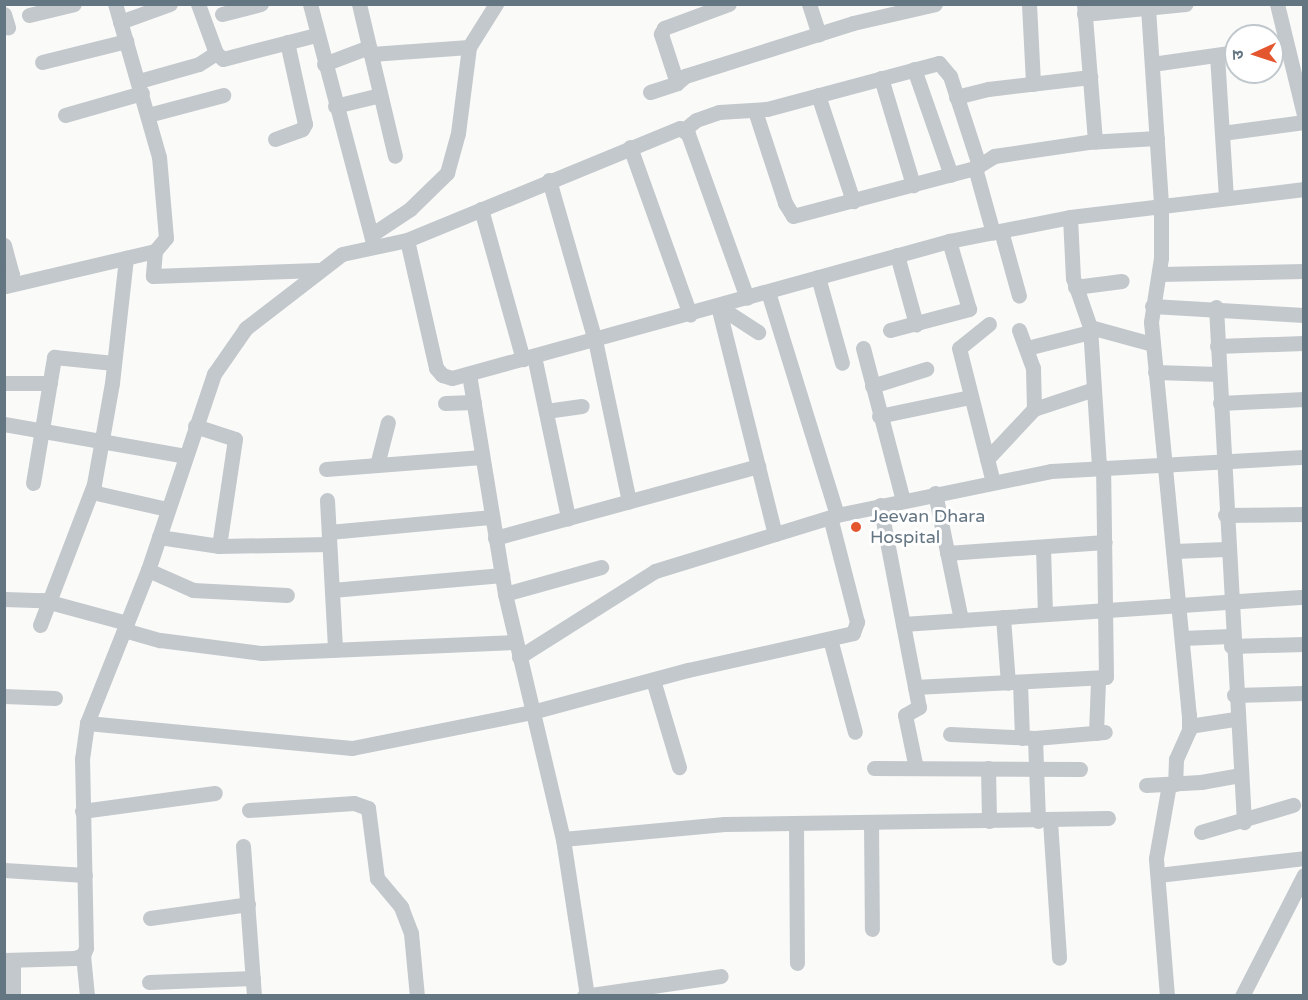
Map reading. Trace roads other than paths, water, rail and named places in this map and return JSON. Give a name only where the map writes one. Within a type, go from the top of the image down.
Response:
[{"type":"street","points":[[29,15],[74,4]]},
{"type":"street","points":[[115,4],[159,157],[167,222],[166,238],[155,251],[153,276],[318,270]]},
{"type":"street","points":[[120,22],[170,4]]},
{"type":"street","points":[[198,4],[216,53],[223,58],[316,35]]},
{"type":"street","points":[[222,14],[261,4]]},
{"type":"street","points":[[310,4],[316,35],[372,240]]},
{"type":"street","points":[[359,4],[394,156]]},
{"type":"street","points":[[87,996],[82,955],[87,938],[82,811],[87,723],[148,570],[184,456],[214,374],[246,328],[318,270],[342,254],[372,240],[410,209],[447,173],[458,133],[469,47],[496,4]]},
{"type":"street","points":[[677,83],[661,34],[664,28],[729,4]]},
{"type":"street","points":[[809,4],[819,34]]},
{"type":"street","points":[[650,92],[677,83],[685,76],[819,34],[935,4]]},
{"type":"street","points":[[1029,4],[1033,84]]},
{"type":"street","points":[[1095,142],[1084,9],[1148,8],[1186,4]]},
{"type":"street","points":[[1277,4],[1278,24]]},
{"type":"street","points":[[1148,8],[1161,206],[1158,274],[1152,306],[1152,344],[1167,464],[1189,730]]},
{"type":"street","points":[[42,62],[126,41]]},
{"type":"street","points":[[275,139],[302,129],[305,124],[287,42]]},
{"type":"street","points":[[324,64],[370,50],[469,47]]},
{"type":"street","points":[[65,115],[200,64],[216,53]]},
{"type":"street","points":[[1152,64],[1224,54]]},
{"type":"street","points":[[1217,55],[1226,198]]},
{"type":"street","points":[[1284,60],[1304,115]]},
{"type":"street","points":[[372,240],[407,240],[671,129],[685,129],[696,120],[719,112],[755,111],[914,69],[943,64],[956,96],[997,232],[1020,296]]},
{"type":"street","points":[[914,69],[951,175]]},
{"type":"street","points":[[956,96],[1090,77]]},
{"type":"street","points":[[881,78],[914,185]]},
{"type":"street","points":[[148,115],[223,95]]},
{"type":"street","points":[[335,106],[380,95]]},
{"type":"street","points":[[818,95],[853,201]]},
{"type":"street","points":[[755,111],[788,212],[801,215],[951,175],[977,167],[994,156],[1095,142],[1157,138]]},
{"type":"street","points":[[1222,133],[1304,122]]},
{"type":"street","points":[[685,129],[747,298]]},
{"type":"street","points":[[630,147],[690,315]]},
{"type":"street","points":[[549,180],[596,340],[630,501]]},
{"type":"street","points":[[407,240],[436,368],[441,375],[452,378],[690,315],[949,241],[1070,217],[1304,189]]},
{"type":"street","points":[[481,209],[546,411],[568,518]]},
{"type":"street","points":[[915,687],[1098,680],[1108,672],[1105,542],[1090,329],[1087,311],[1075,287],[1070,217]]},
{"type":"street","points":[[890,330],[969,309],[949,241]]},
{"type":"street","points":[[4,245],[12,274],[5,286]]},
{"type":"street","points":[[5,286],[155,251]]},
{"type":"street","points":[[897,255],[916,324]]},
{"type":"street","points":[[40,625],[92,492],[103,442],[126,258]]},
{"type":"street","points":[[1158,274],[1304,271]]},
{"type":"street","points":[[818,277],[842,363]]},
{"type":"street","points":[[1075,287],[1122,281]]},
{"type":"street","points":[[87,723],[352,748],[532,712],[652,680],[853,633],[857,622],[833,516],[768,292]]},
{"type":"street","points":[[718,306],[758,332]]},
{"type":"street","points":[[718,306],[775,534]]},
{"type":"street","points":[[1152,306],[1304,315]]},
{"type":"street","points":[[1216,308],[1235,719],[1244,822]]},
{"type":"street","points":[[989,324],[959,348],[993,482]]},
{"type":"street","points":[[1027,348],[1090,329],[1152,344]]},
{"type":"street","points":[[1019,330],[1033,368],[1034,409]]},
{"type":"street","points":[[1217,346],[1304,343]]},
{"type":"street","points":[[863,348],[879,416],[903,500]]},
{"type":"street","points":[[33,483],[54,357],[114,363]]},
{"type":"street","points":[[872,386],[926,369]]},
{"type":"street","points":[[1155,372],[1219,374]]},
{"type":"street","points":[[469,374],[505,594],[563,839],[586,995],[631,992],[722,976]]},
{"type":"street","points":[[4,383],[50,383]]},
{"type":"street","points":[[987,459],[1034,409],[1094,389]]},
{"type":"street","points":[[879,416],[970,397]]},
{"type":"street","points":[[1220,403],[1304,399]]},
{"type":"street","points":[[445,403],[474,402]]},
{"type":"street","points":[[546,411],[582,405]]},
{"type":"street","points":[[377,465],[388,422]]},
{"type":"street","points":[[4,424],[184,456]]},
{"type":"street","points":[[195,426],[235,439],[219,546]]},
{"type":"street","points":[[326,469],[482,457]]},
{"type":"street","points":[[4,599],[49,602],[160,640],[240,652],[517,650],[655,571],[833,516],[993,482],[1101,467],[1304,457]]},
{"type":"street","points":[[495,538],[758,466]]},
{"type":"street","points":[[92,492],[167,509]]},
{"type":"street","points":[[935,493],[961,620]]},
{"type":"street","points":[[327,500],[335,650]]},
{"type":"street","points":[[880,505],[919,708],[905,715],[916,768]]},
{"type":"street","points":[[1225,515],[1304,514]]},
{"type":"street","points":[[159,537],[219,546],[329,538],[492,517]]},
{"type":"street","points":[[947,554],[1105,542]]},
{"type":"street","points":[[1043,547],[1045,613]]},
{"type":"street","points":[[1174,551],[1226,549]]},
{"type":"street","points":[[505,594],[601,567]]},
{"type":"street","points":[[148,570],[192,590],[287,595]]},
{"type":"street","points":[[332,590],[502,575]]},
{"type":"street","points":[[903,624],[1179,602],[1304,597]]},
{"type":"street","points":[[1003,616],[1014,683],[1036,769],[1059,958]]},
{"type":"street","points":[[1182,638],[1304,644]]},
{"type":"street","points":[[830,639],[855,732]]},
{"type":"street","points":[[652,680],[679,767]]},
{"type":"street","points":[[950,734],[1029,738],[1100,732],[1098,680]]},
{"type":"street","points":[[1234,694],[1303,695]]},
{"type":"street","points":[[4,696],[55,698]]},
{"type":"street","points":[[1167,996],[1158,875],[1158,833],[1172,784],[1176,759],[1189,726],[1235,719]]},
{"type":"street","points":[[874,768],[1080,769]]},
{"type":"street","points":[[988,768],[989,821]]},
{"type":"street","points":[[1146,785],[1239,775]]},
{"type":"street","points":[[82,811],[215,793]]},
{"type":"street","points":[[249,810],[354,803],[368,808],[377,878],[400,907],[411,933],[417,996]]},
{"type":"street","points":[[1201,832],[1244,822],[1293,805]]},
{"type":"street","points":[[563,839],[724,824],[1108,819]]},
{"type":"street","points":[[871,822],[873,930]]},
{"type":"street","points":[[796,823],[797,963]]},
{"type":"street","points":[[243,846],[254,996]]},
{"type":"street","points":[[1158,875],[1304,858]]},
{"type":"street","points":[[4,870],[85,875]]},
{"type":"street","points":[[1242,996],[1304,875]]},
{"type":"street","points":[[150,918],[248,904]]},
{"type":"street","points":[[13,996],[9,960],[63,960],[82,955]]},
{"type":"street","points":[[150,982],[253,978]]},
{"type":"place","name":"Jeevan Dhara Hospital","points":[[856,527]]}]
